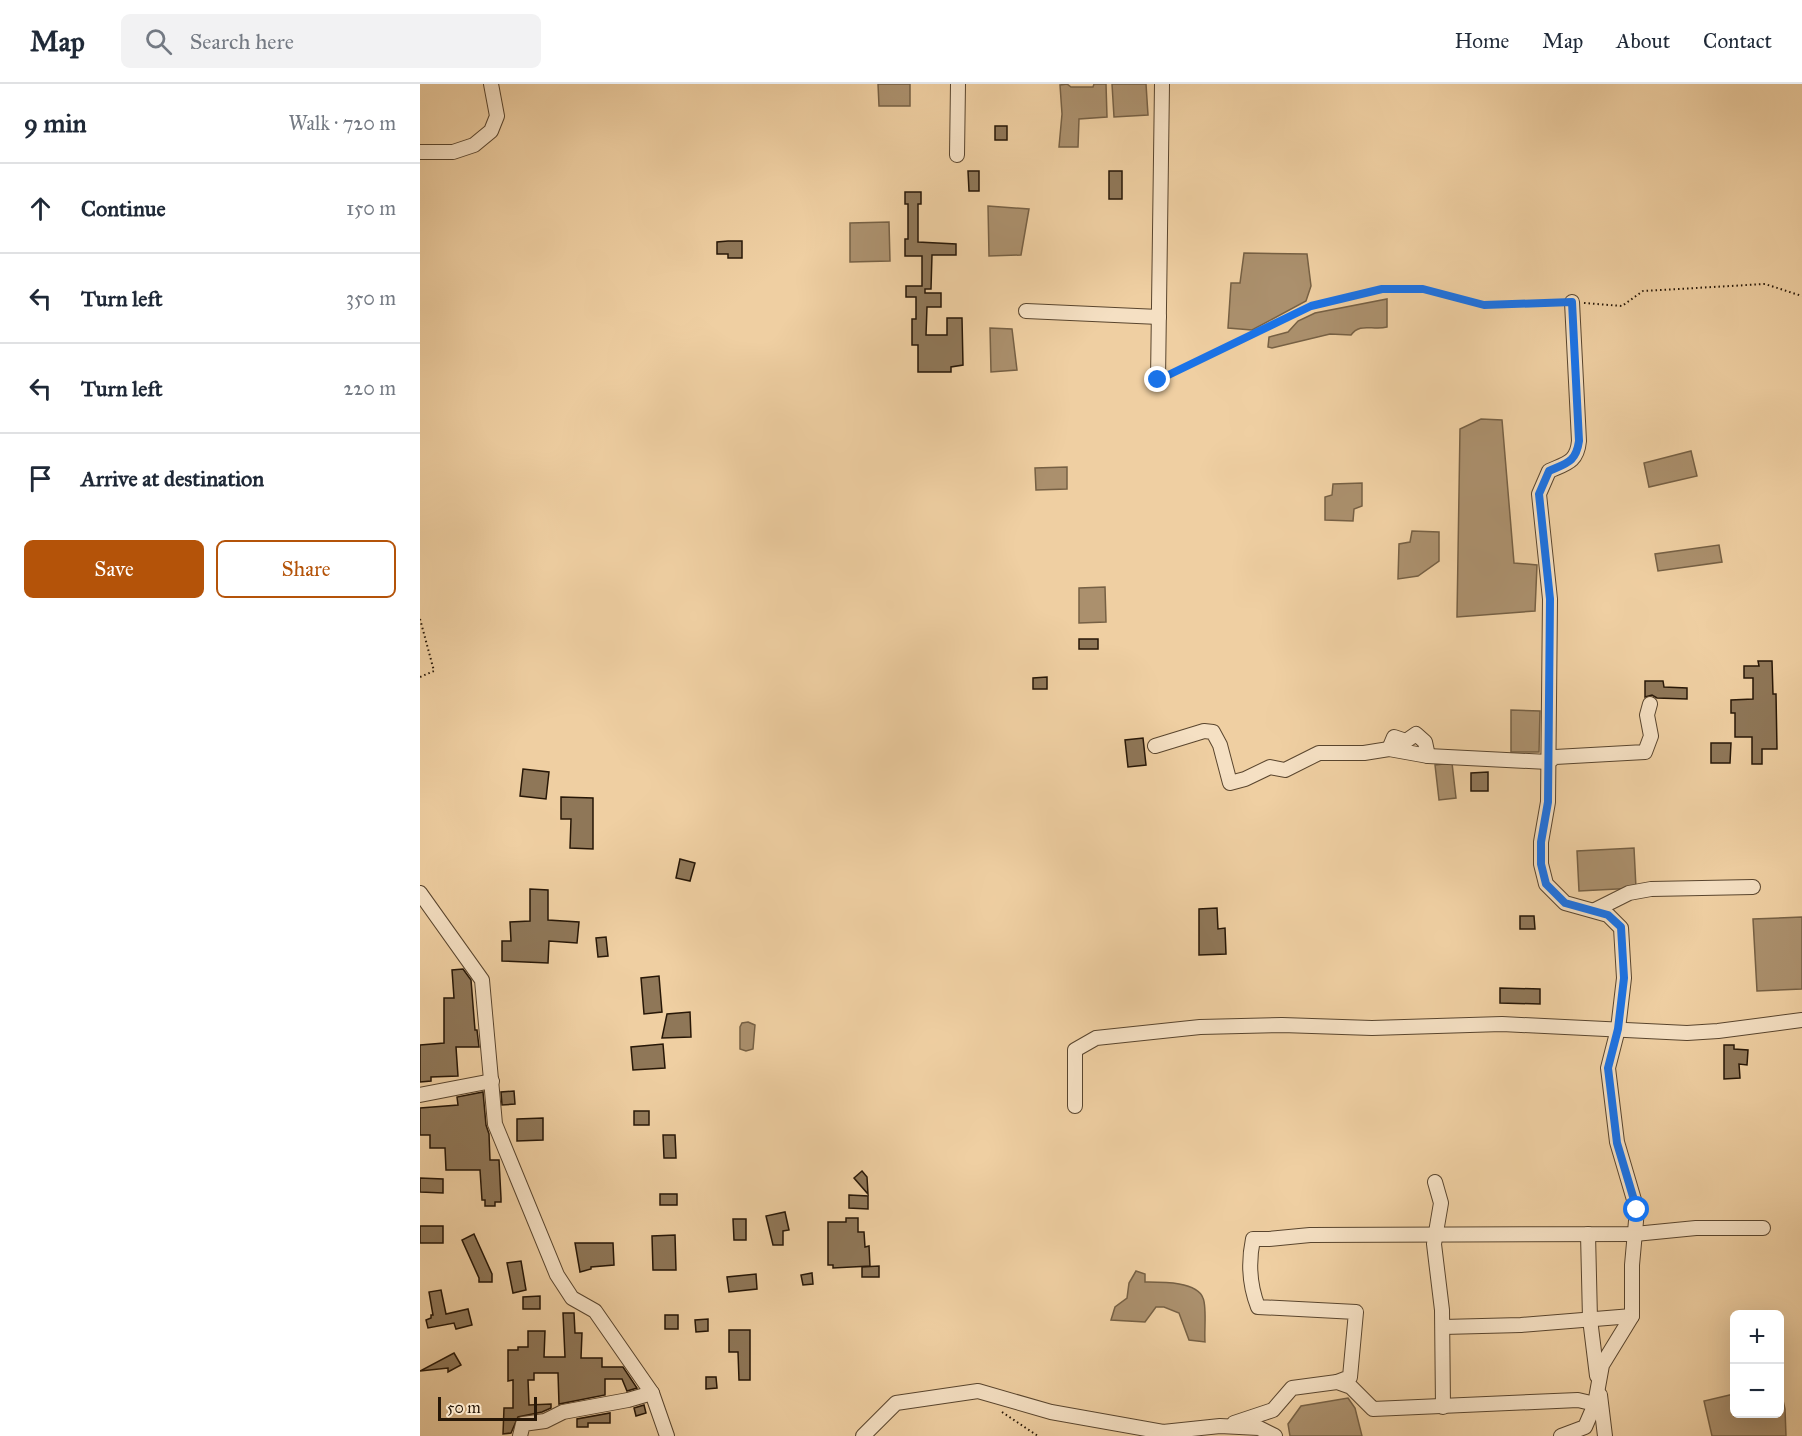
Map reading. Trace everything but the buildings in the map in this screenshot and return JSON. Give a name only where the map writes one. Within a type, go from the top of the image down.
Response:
[{"type":"street","points":[[420,152],[453,152],[474,146],[491,131],[497,116],[491,84]]},
{"type":"street","points":[[957,155],[958,84]]},
{"type":"street","points":[[1158,380],[1162,84]]},
{"type":"street","points":[[1561,1436],[1586,1427],[1595,1404],[1602,1365],[1632,1316],[1632,1265],[1637,1210],[1617,1143],[1608,1068],[1618,1029],[1624,978],[1621,927],[1608,915],[1565,903],[1546,884],[1541,864],[1541,842],[1548,802],[1550,599],[1539,494],[1549,471],[1571,461],[1578,452],[1572,302]]},
{"type":"street","points":[[1026,311],[1159,317]]},
{"type":"street","points":[[1155,746],[1204,731],[1213,732],[1220,745],[1230,783],[1245,779],[1269,767],[1285,770],[1319,753],[1364,753],[1389,749],[1428,756],[1548,762],[1555,757],[1645,752],[1651,736],[1647,714],[1650,704]]},
{"type":"street","points":[[1389,749],[1394,737],[1406,741],[1416,734],[1425,742],[1428,756]]},
{"type":"street","points":[[1595,910],[1629,893],[1651,889],[1753,887]]},
{"type":"street","points":[[420,893],[482,980],[495,1124],[557,1275],[572,1298],[595,1311],[652,1393],[667,1436]]},
{"type":"street","points":[[1075,1106],[1075,1050],[1096,1038],[1200,1027],[1282,1025],[1372,1028],[1502,1024],[1687,1033],[1802,1020]]},
{"type":"street","points":[[420,1095],[492,1081]]},
{"type":"street","points":[[1435,1182],[1441,1203],[1434,1244],[1443,1327],[1443,1407]]},
{"type":"street","points":[[862,1436],[896,1403],[978,1391],[1051,1412],[1163,1432],[1220,1426],[1247,1420],[1273,1410],[1292,1388],[1336,1382],[1350,1377],[1356,1312],[1258,1307],[1251,1290],[1249,1259],[1253,1239],[1310,1235],[1635,1234],[1696,1228],[1762,1228]]},
{"type":"street","points":[[1587,1234],[1590,1319],[1605,1436]]},
{"type":"street","points":[[1443,1327],[1521,1325],[1632,1316]]},
{"type":"street","points":[[1336,1382],[1351,1387],[1374,1409],[1578,1400],[1595,1404]]},
{"type":"street","points":[[520,1436],[523,1424],[545,1421],[563,1412],[628,1400],[652,1393]]},
{"type":"street","points":[[1220,1426],[1259,1428],[1275,1436]]},
{"type":"path","points":[[1158,380],[1311,306],[1382,289],[1423,289],[1484,305],[1572,302],[1622,306],[1643,291],[1765,284],[1802,296]]},
{"type":"path","points":[[420,619],[434,671],[420,677]]},
{"type":"path","points":[[1001,1412],[1038,1436]]},
{"type":"shaded area","points":[[878,84],[910,84],[910,106],[879,106]]},
{"type":"shaded area","points":[[1067,84],[1071,87],[1093,87],[1094,84],[1106,84],[1107,117],[1079,119],[1078,147],[1059,147],[1062,114],[1060,85]]},
{"type":"shaded area","points":[[1112,84],[1146,84],[1148,115],[1114,117]]},
{"type":"shaded area","points":[[988,206],[1029,209],[1021,255],[989,256]]},
{"type":"shaded area","points":[[889,222],[890,261],[850,262],[850,223]]},
{"type":"shaded area","points":[[1244,253],[1307,254],[1311,286],[1306,301],[1252,330],[1228,328],[1231,283],[1240,283]]},
{"type":"shaded area","points":[[1387,299],[1387,327],[1363,328],[1351,335],[1330,334],[1268,347],[1269,337],[1288,332],[1298,321],[1315,313]]},
{"type":"shaded area","points":[[990,328],[1012,329],[1017,370],[991,372]]},
{"type":"shaded area","points":[[1481,419],[1502,420],[1514,563],[1537,565],[1535,611],[1457,617],[1460,429]]},
{"type":"shaded area","points":[[1691,451],[1697,476],[1649,487],[1644,463]]},
{"type":"shaded area","points":[[1067,467],[1067,489],[1036,490],[1035,468]]},
{"type":"shaded area","points":[[1362,483],[1362,506],[1354,509],[1353,521],[1325,520],[1325,497],[1332,495],[1333,484]]},
{"type":"shaded area","points":[[1412,531],[1439,532],[1439,561],[1418,576],[1398,579],[1399,544],[1410,542]]},
{"type":"shaded area","points":[[1719,545],[1722,562],[1658,571],[1655,554]]},
{"type":"shaded area","points":[[1105,587],[1106,622],[1079,623],[1079,588]]},
{"type":"shaded area","points":[[1511,710],[1540,711],[1539,752],[1511,752]]},
{"type":"shaded area","points":[[1452,763],[1456,798],[1439,800],[1435,765]]},
{"type":"shaded area","points":[[1634,848],[1636,888],[1579,891],[1577,851]]},
{"type":"shaded area","points":[[1802,917],[1802,989],[1757,991],[1753,919]]},
{"type":"shaded area","points":[[748,1022],[755,1025],[753,1049],[746,1051],[740,1049],[740,1027],[742,1023]]},
{"type":"shaded area","points":[[1136,1271],[1145,1274],[1145,1282],[1186,1285],[1199,1292],[1205,1307],[1205,1342],[1189,1340],[1179,1313],[1164,1307],[1156,1307],[1145,1322],[1111,1320],[1115,1307],[1127,1298],[1129,1283]]},
{"type":"shaded area","points":[[1730,1395],[1730,1418],[1784,1418],[1784,1405],[1786,1436],[1712,1436],[1704,1401]]},
{"type":"shaded area","points":[[1348,1398],[1355,1408],[1362,1436],[1290,1436],[1288,1424],[1301,1406]]},
{"type":"route","points":[[1158,380],[1311,306],[1382,289],[1423,289],[1484,305],[1572,302],[1578,452],[1571,461],[1549,471],[1539,494],[1550,599],[1548,802],[1541,842],[1541,864],[1546,884],[1565,903],[1608,915],[1621,927],[1624,978],[1618,1029],[1608,1068],[1617,1143],[1637,1210]]}]
